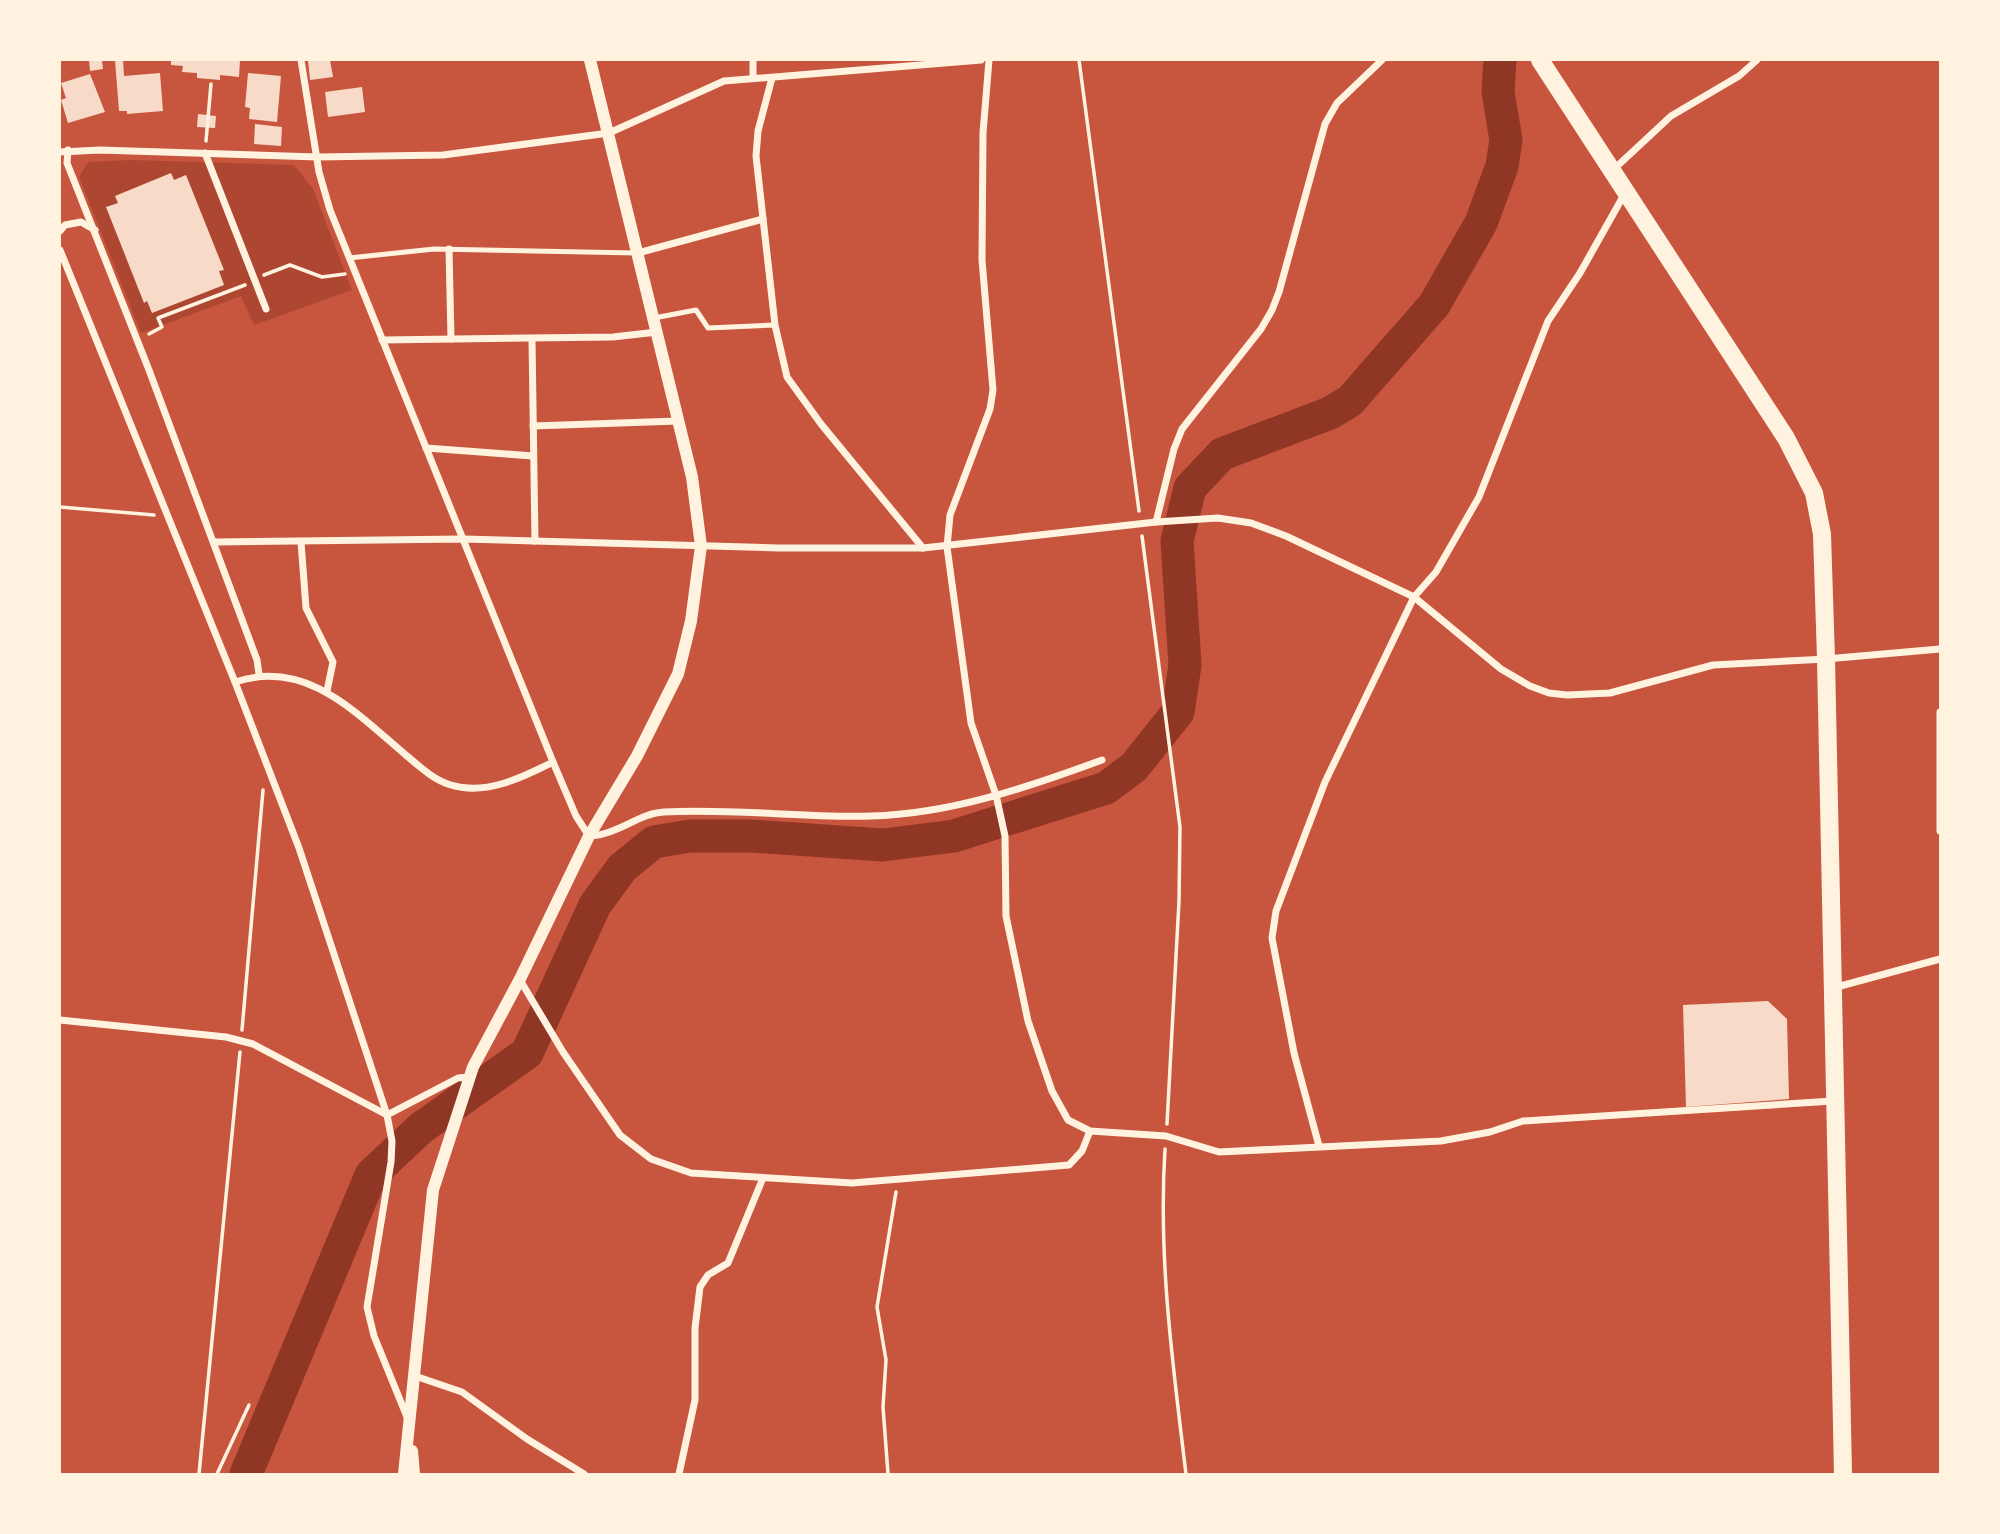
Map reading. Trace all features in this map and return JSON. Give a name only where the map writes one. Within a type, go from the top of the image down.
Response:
[{"type":"main road","points":[[1540,60],[1786,438],[1814,493],[1822,534],[1826,659],[1843,1475]]},
{"type":"street","points":[[301,60],[322,186],[553,762],[576,816],[589,836]]},
{"type":"street","points":[[404,1475],[433,1190],[469,1077],[589,836],[637,756],[678,674],[691,621],[701,547],[692,477],[590,60]]},
{"type":"street","points":[[753,60],[753,78]]},
{"type":"street","points":[[259,674],[257,660],[215,542],[64,151],[317,156],[443,155],[608,133],[706,86],[724,81],[981,60]]},
{"type":"street","points":[[989,60],[983,133],[982,260],[993,390],[989,409],[950,515],[947,547],[971,723],[996,795],[1005,836],[1006,916],[1027,1021],[1052,1091],[1068,1120],[1090,1131],[1166,1136],[1219,1152],[1441,1141],[1490,1132],[1523,1121],[1834,1101]]},
{"type":"street","points":[[1156,522],[1174,449],[1182,429],[1261,329],[1279,292],[1325,124],[1337,103],[1382,60]]},
{"type":"street","points":[[1613,170],[1671,116],[1739,76],[1757,60]]},
{"type":"street","points":[[772,78],[757,145],[775,325],[782,363],[794,389],[923,548]]},
{"type":"street","points":[[205,153],[266,309]]},
{"type":"street","points":[[1319,1146],[1294,1053],[1272,938],[1276,911],[1325,782],[1414,597],[1436,572],[1479,497],[1548,321],[1580,274],[1626,191]]},
{"type":"street","points":[[638,253],[763,219]]},
{"type":"street","points":[[60,232],[65,225],[81,222],[95,230]]},
{"type":"street","points":[[449,249],[451,339]]},
{"type":"street","points":[[60,250],[235,682],[299,848],[387,1115],[392,1141],[391,1162],[367,1307],[374,1336],[397,1385],[410,1426],[414,1475]]},
{"type":"street","points":[[382,340],[531,339],[657,332]]},
{"type":"street","points":[[531,339],[535,541]]},
{"type":"street","points":[[533,426],[678,421]]},
{"type":"street","points":[[426,449],[533,456]]},
{"type":"street","points":[[215,542],[463,539],[701,547],[923,548],[1156,522],[1218,518],[1251,523],[1286,536],[1414,597],[1501,668],[1531,686],[1549,693],[1611,693],[1713,664],[1826,659],[1941,649]]},
{"type":"street","points":[[300,542],[306,608],[332,662],[327,691]]},
{"type":"street","points":[[235,682],[259,674],[305,682],[327,691],[421,768],[451,786],[482,787],[507,783],[553,762]]},
{"type":"street","points":[[1941,712],[1941,831]]},
{"type":"street","points":[[589,836],[608,835],[660,812],[872,816],[920,811],[996,795],[1102,760]]},
{"type":"street","points":[[1832,988],[1941,959]]},
{"type":"street","points":[[520,979],[563,1052],[620,1135],[651,1159],[691,1173],[852,1183],[1069,1165],[1082,1152],[1090,1131]]},
{"type":"street","points":[[60,1020],[253,1044],[387,1115]]},
{"type":"street","points":[[387,1115],[458,1078],[469,1077]]},
{"type":"street","points":[[679,1475],[695,1400],[695,1328],[700,1287],[708,1275],[728,1262],[763,1178]]},
{"type":"street","points":[[415,1376],[462,1392],[527,1440],[584,1475]]},
{"type":"lane","points":[[349,258],[449,249],[638,253]]},
{"type":"lane","points":[[654,318],[695,310],[708,328],[775,325]]},
{"type":"path","points":[[1079,60],[1178,793],[1180,863],[1161,1210],[1163,1270],[1186,1475]]},
{"type":"path","points":[[205,153],[211,84]]},
{"type":"path","points":[[137,339],[162,327],[158,318],[255,281],[284,265],[328,278],[354,271]]},
{"type":"path","points":[[60,507],[144,515],[166,512]]},
{"type":"path","points":[[199,1475],[264,788],[274,783]]},
{"type":"path","points":[[888,1475],[883,1407],[886,1360],[877,1307],[898,1181]]},
{"type":"path","points":[[217,1475],[249,1405]]},
{"type":"shaded area","points":[[130,160],[294,165],[313,189],[352,290],[254,325],[241,296],[141,333],[79,177],[88,162]]},
{"type":"building","points":[[89,60],[102,60],[103,69],[90,71]]},
{"type":"building","points":[[115,60],[123,60],[124,76],[160,73],[163,111],[127,114],[127,111],[119,111]]},
{"type":"building","points":[[171,60],[240,60],[239,77],[220,75],[220,80],[197,78],[197,73],[182,72],[183,66],[171,65]]},
{"type":"building","points":[[308,60],[330,60],[333,77],[310,80]]},
{"type":"building","points":[[248,73],[281,76],[277,122],[249,119],[250,108],[245,107]]},
{"type":"building","points":[[90,74],[105,112],[68,123],[61,100],[66,98],[61,83]]},
{"type":"building","points":[[362,87],[365,112],[328,117],[325,92]]},
{"type":"building","points":[[198,114],[216,116],[215,128],[197,127]]},
{"type":"building","points":[[255,124],[282,127],[281,146],[254,144]]},
{"type":"building","points":[[171,173],[174,180],[186,175],[224,270],[219,271],[224,285],[152,313],[147,301],[144,303],[106,207],[118,203],[115,196]]},
{"type":"building","points":[[1768,1001],[1787,1019],[1789,1099],[1686,1107],[1683,1005]]},
{"type":"waterway","points":[[246,1474],[371,1175],[421,1128],[527,1053],[595,905],[622,868],[654,842],[690,836],[751,836],[883,845],[954,836],[1106,788],[1134,767],[1178,712],[1185,665],[1177,541],[1190,488],[1222,454],[1330,413],[1350,401],[1434,305],[1481,223],[1502,166],[1506,140],[1498,92],[1500,60]]}]
